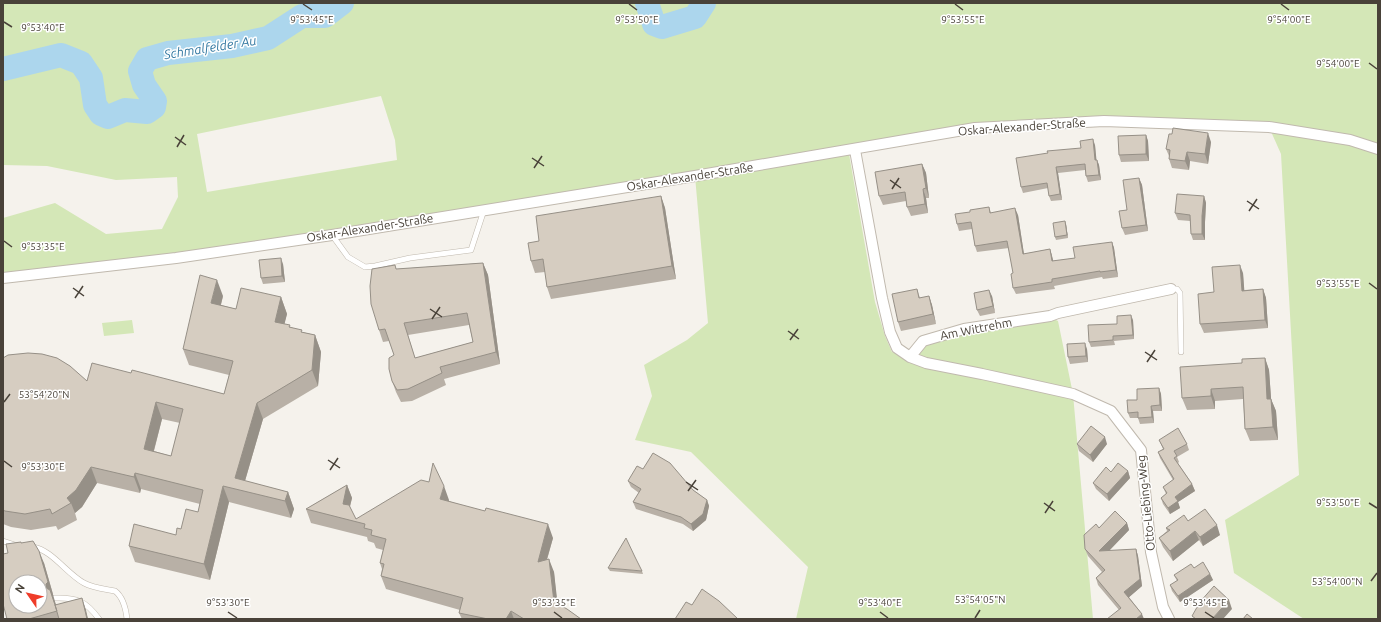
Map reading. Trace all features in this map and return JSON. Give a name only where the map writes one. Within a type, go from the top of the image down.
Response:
[{"type":"street","name":"Oskar-Alexander-Straße","points":[[3,278],[176,258],[332,235],[855,150],[975,128],[1104,121],[1269,127],[1350,140],[1378,149]]},
{"type":"street","points":[[855,150],[882,298],[890,332],[897,348],[910,357]]},
{"type":"street","name":"Am Wittrehm","points":[[910,357],[923,340],[964,329],[1050,316],[1171,289]]},
{"type":"street","name":"Otto-Liebing-Weg","points":[[910,357],[926,363],[1073,394],[1112,411],[1141,450],[1151,552],[1163,607],[1169,619]]},
{"type":"lane","points":[[332,235],[348,257],[365,267],[375,266],[410,258],[470,250],[484,210]]},
{"type":"lane","points":[[1171,289],[1177,289],[1180,293],[1181,352]]},
{"type":"lane","points":[[3,540],[10,544],[36,548],[48,553],[85,584],[115,591],[119,594],[127,619]]},
{"type":"lane","points":[[54,598],[69,597],[79,601],[90,608],[100,619]]},
{"type":"lane","points":[[123,619],[126,612]]},
{"type":"green space","points":[[3,3],[1378,3],[1378,619],[1304,619],[1234,573],[1225,520],[1299,475],[1281,154],[1269,127],[1165,123],[975,128],[849,154],[875,302],[885,336],[892,352],[909,357],[924,343],[965,331],[1052,318],[1058,321],[1073,394],[1093,619],[796,619],[808,567],[691,452],[635,440],[652,396],[644,365],[687,340],[708,323],[695,176],[483,210],[3,278],[3,218],[55,203],[106,234],[162,229],[178,197],[177,177],[116,180],[47,166],[3,165]],"holes":[[[381,96],[395,140],[397,160],[207,192],[197,134]]]},
{"type":"green space","points":[[132,320],[134,333],[104,336],[102,323]]},
{"type":"building","points":[[1173,128],[1208,133],[1205,154],[1187,152],[1185,161],[1169,159],[1170,150],[1166,149],[1169,134],[1172,134]]},
{"type":"building","points":[[1146,135],[1146,154],[1119,155],[1118,136]]},
{"type":"building","points":[[1093,139],[1095,160],[1097,160],[1099,175],[1086,176],[1085,164],[1056,167],[1060,194],[1049,196],[1047,183],[1021,187],[1016,158],[1048,153],[1047,151],[1081,148],[1080,141]]},
{"type":"building","points":[[922,164],[926,188],[923,189],[925,204],[907,207],[905,192],[879,196],[875,172]]},
{"type":"building","points":[[1139,178],[1146,225],[1122,228],[1119,211],[1127,210],[1123,180]]},
{"type":"building","points":[[1177,194],[1204,196],[1202,234],[1191,234],[1190,215],[1175,213]]},
{"type":"building","points":[[661,196],[672,266],[547,287],[543,259],[531,261],[528,243],[539,241],[536,216]]},
{"type":"building","points":[[989,207],[990,213],[1015,208],[1023,254],[1050,249],[1052,261],[1075,258],[1073,247],[1112,242],[1116,270],[1100,271],[1052,279],[1052,282],[1013,288],[1011,274],[1013,273],[1007,241],[975,246],[971,222],[957,224],[955,214]]},
{"type":"building","points":[[1065,221],[1067,235],[1055,237],[1053,223]]},
{"type":"building","points":[[281,258],[282,276],[261,278],[259,260]]},
{"type":"building","points":[[483,263],[496,352],[440,367],[442,373],[408,389],[397,390],[392,381],[389,369],[389,358],[394,355],[385,329],[379,330],[371,304],[370,286],[372,269],[395,265],[396,269]],"holes":[[[467,313],[473,342],[415,358],[404,323]]]},
{"type":"building","points":[[1240,265],[1242,291],[1263,289],[1265,320],[1200,324],[1198,294],[1214,292],[1212,267]]},
{"type":"building","points":[[200,275],[217,280],[211,303],[236,309],[241,288],[281,297],[275,322],[290,325],[289,327],[302,330],[301,332],[315,335],[312,370],[257,403],[235,478],[288,492],[285,501],[223,486],[204,564],[129,546],[134,524],[176,535],[177,528],[181,529],[186,509],[198,512],[203,490],[135,473],[134,477],[91,467],[76,490],[67,498],[71,503],[52,514],[50,509],[25,514],[3,510],[3,358],[8,355],[28,353],[42,354],[57,358],[70,366],[87,381],[92,363],[131,373],[132,370],[224,394],[233,361],[183,349]],"holes":[[[156,402],[183,409],[171,456],[144,449]]]},
{"type":"building","points":[[917,289],[919,298],[929,296],[933,314],[898,322],[892,294]]},
{"type":"building","points":[[989,290],[993,306],[977,310],[974,293]]},
{"type":"building","points":[[1131,315],[1133,335],[1113,336],[1113,340],[1089,342],[1088,325],[1117,324],[1117,316]]},
{"type":"building","points":[[1085,343],[1086,356],[1068,357],[1067,344]]},
{"type":"building","points":[[1265,358],[1267,399],[1271,399],[1273,427],[1245,429],[1243,387],[1211,389],[1211,396],[1182,398],[1180,367],[1242,363],[1242,359]]},
{"type":"building","points":[[1159,388],[1160,405],[1151,406],[1152,417],[1138,418],[1138,412],[1128,413],[1127,400],[1137,400],[1137,389]]},
{"type":"building","points":[[1091,426],[1105,437],[1090,455],[1077,444]]},
{"type":"building","points":[[1178,428],[1187,444],[1174,451],[1177,456],[1174,458],[1192,484],[1175,497],[1178,501],[1168,508],[1161,498],[1167,493],[1163,487],[1174,479],[1158,452],[1164,449],[1159,440]]},
{"type":"building","points":[[653,453],[670,463],[693,490],[707,500],[703,514],[691,524],[681,517],[633,502],[641,489],[628,481],[637,466],[643,469]]},
{"type":"building","points":[[433,463],[444,486],[440,499],[485,511],[486,508],[548,524],[538,562],[549,559],[554,602],[581,619],[524,619],[511,611],[506,619],[488,619],[459,613],[463,598],[381,576],[384,564],[380,563],[386,539],[371,535],[372,530],[364,528],[365,524],[306,509],[347,485],[343,504],[349,505],[356,519],[421,480],[429,482]]},
{"type":"building","points":[[1118,463],[1128,471],[1107,494],[1093,483],[1106,467],[1111,472]]},
{"type":"building","points":[[1205,509],[1217,525],[1200,537],[1195,531],[1170,551],[1159,538],[1170,530],[1166,528],[1184,515],[1188,521]]},
{"type":"building","points":[[1115,511],[1127,523],[1099,551],[1136,549],[1140,579],[1124,592],[1142,614],[1136,619],[1107,619],[1121,608],[1096,578],[1105,570],[1085,549],[1084,535],[1096,524],[1099,528]]},
{"type":"building","points":[[626,538],[635,557],[642,571],[608,568]]},
{"type":"building","points":[[33,541],[39,551],[46,574],[8,574],[8,614],[46,614],[29,619],[7,619],[3,604],[3,554],[8,553],[6,544]]},
{"type":"building","points":[[1203,562],[1210,574],[1178,596],[1170,585],[1178,580],[1174,575],[1191,564],[1194,568]]},
{"type":"building","points":[[1214,586],[1229,600],[1212,619],[1196,619],[1192,616],[1200,602]]},
{"type":"building","points":[[48,589],[50,590],[57,611],[48,614]]},
{"type":"building","points":[[702,589],[719,601],[738,619],[675,619],[686,602],[692,605]]},
{"type":"building","points":[[82,598],[87,619],[59,619],[55,605]]},
{"type":"building","points":[[1247,614],[1253,619],[1243,619]]},
{"type":"waterway","name":"Schmalfelder Au","points":[[3,69],[61,55],[81,63],[91,78],[95,105],[101,114],[108,117],[125,110],[147,112],[154,107],[155,101],[144,85],[140,71],[147,59],[168,53],[232,46],[268,38],[302,16],[325,16],[342,3]]},
{"type":"waterway","name":"Schmalfelder Au","points":[[647,3],[654,24],[662,27],[695,17],[704,3]]}]
